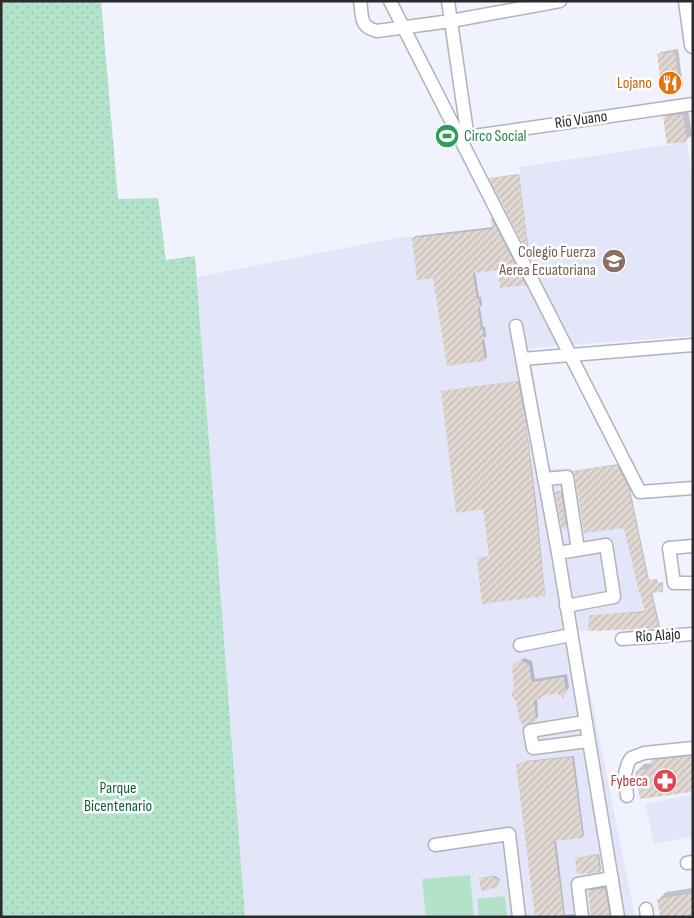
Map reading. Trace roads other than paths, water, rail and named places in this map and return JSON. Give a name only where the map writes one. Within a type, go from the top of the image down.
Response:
[{"type":"main road","points":[[687,1],[693,45]]},
{"type":"street","points":[[360,1],[362,20],[368,29],[377,31],[450,21],[560,1]]},
{"type":"street","points":[[390,1],[640,492],[693,488]]},
{"type":"street","points":[[448,1],[450,21]]},
{"type":"street","name":"Río Vuano","points":[[450,21],[469,135],[474,136],[693,104]]},
{"type":"street","points":[[516,326],[558,553],[618,917]]},
{"type":"street","points":[[522,359],[693,345]]},
{"type":"street","points":[[544,479],[567,477],[578,550]]},
{"type":"street","points":[[558,553],[606,545],[614,597],[566,606]]},
{"type":"street","points":[[693,546],[669,548],[674,583],[693,583]]},
{"type":"street","name":"Río Alajo","points":[[622,639],[693,634]]},
{"type":"street","points":[[520,644],[571,635]]},
{"type":"street","points":[[585,722],[530,731],[533,748],[588,741]]},
{"type":"street","points":[[627,796],[625,774],[631,758],[644,753],[693,748]]},
{"type":"street","points":[[435,845],[509,834],[519,917]]},
{"type":"street","points":[[582,917],[578,884],[612,878]]},
{"type":"place","name":"Lojano","points":[[670,83]]},
{"type":"place","name":"Circo Social","points":[[447,136]]},
{"type":"place","name":"Colegio Fuerza Aerea Ecuatoriana","points":[[614,261]]},
{"type":"place","name":"Fybeca","points":[[665,781]]},
{"type":"park label","name":"Parque Bicentenario","points":[[118,797]]}]
